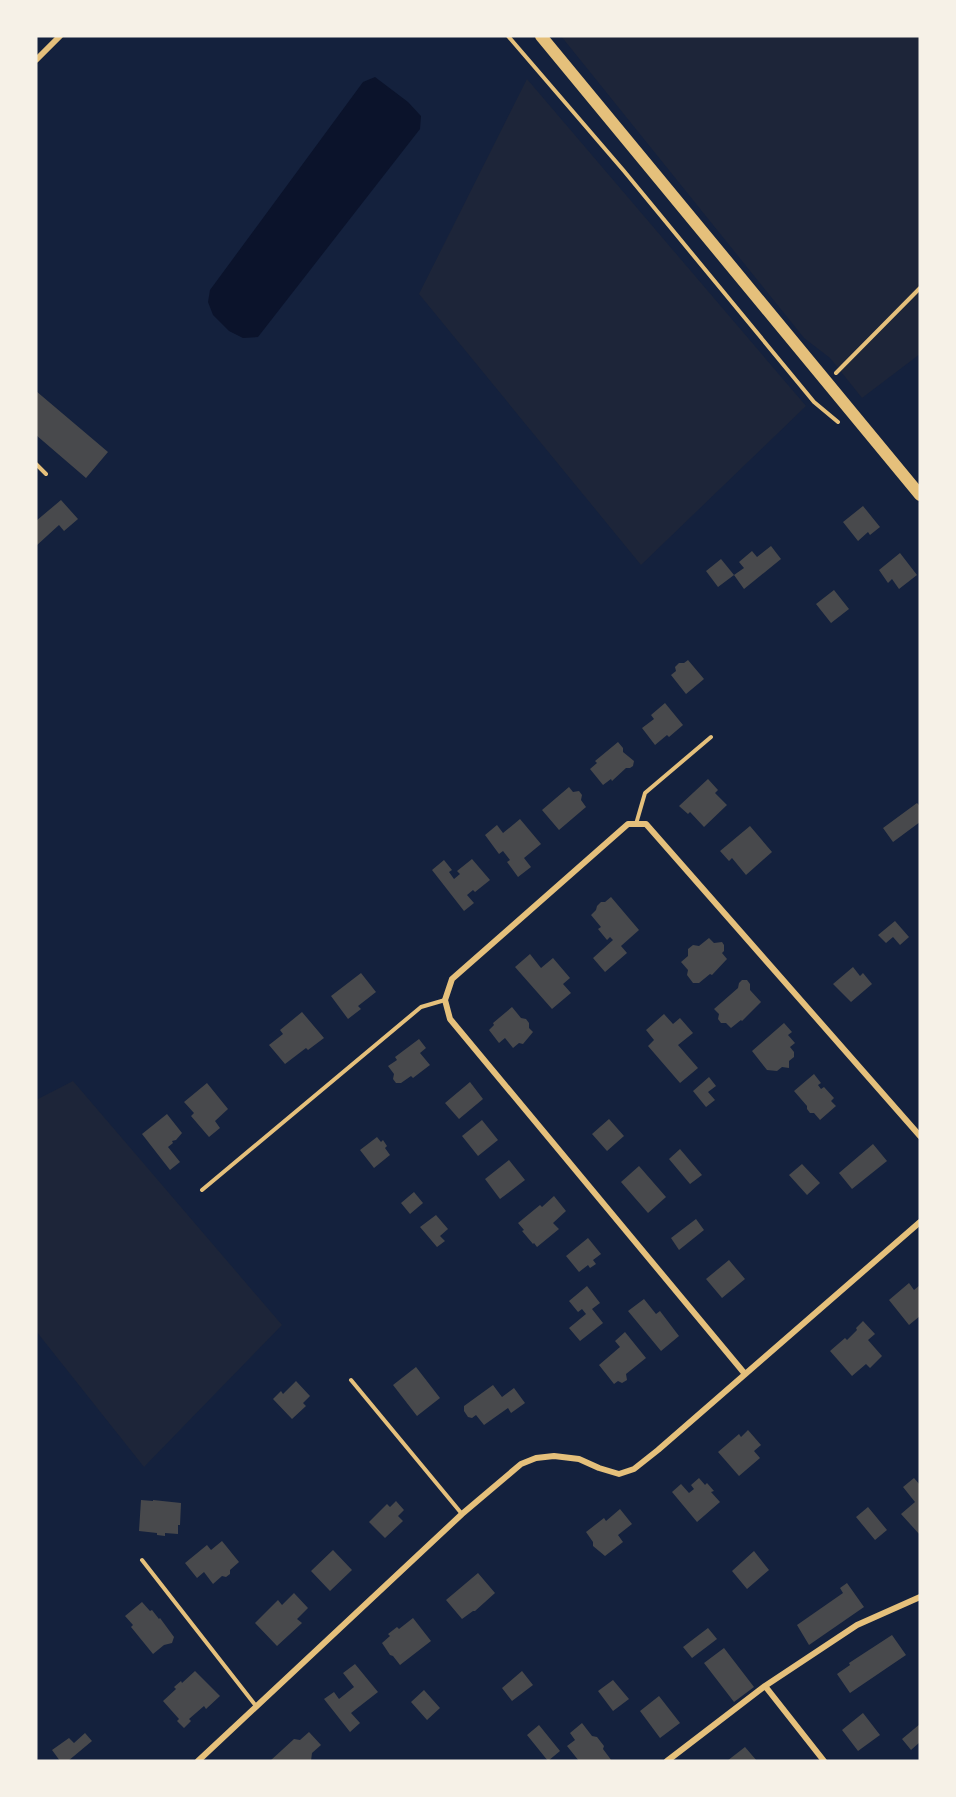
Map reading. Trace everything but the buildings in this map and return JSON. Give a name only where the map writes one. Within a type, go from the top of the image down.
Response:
[{"type":"main road","points":[[541,36],[920,495]]},
{"type":"street","points":[[36,60],[60,36]]},
{"type":"street","points":[[745,1374],[450,1019],[445,1000],[452,979],[628,824],[646,824],[920,1136]]},
{"type":"street","points":[[198,1761],[462,1514],[521,1464],[536,1458],[554,1456],[579,1459],[620,1474],[634,1469],[920,1222]]},
{"type":"street","points":[[667,1761],[765,1686],[857,1625],[920,1597]]},
{"type":"street","points":[[765,1686],[824,1761]]},
{"type":"lane","points":[[36,464],[46,474]]},
{"type":"lane","points":[[636,824],[645,793],[711,736]]},
{"type":"lane","points":[[202,1190],[421,1007],[445,1000]]},
{"type":"lane","points":[[351,1380],[462,1514]]},
{"type":"lane","points":[[142,1560],[256,1706]]},
{"type":"path","points":[[508,36],[624,171],[814,402],[841,424]]},
{"type":"path","points":[[827,382],[920,288]]},
{"type":"shaded area","points":[[561,36],[920,36],[920,354],[862,398],[830,358],[804,338]]},
{"type":"shaded area","points":[[375,77],[408,102],[421,116],[420,129],[258,337],[243,338],[229,331],[213,315],[208,302],[210,290],[363,82]]},
{"type":"shaded area","points":[[527,79],[806,406],[641,565],[419,294]]},
{"type":"shaded area","points":[[73,1081],[282,1325],[144,1467],[36,1331],[36,1100]]}]
